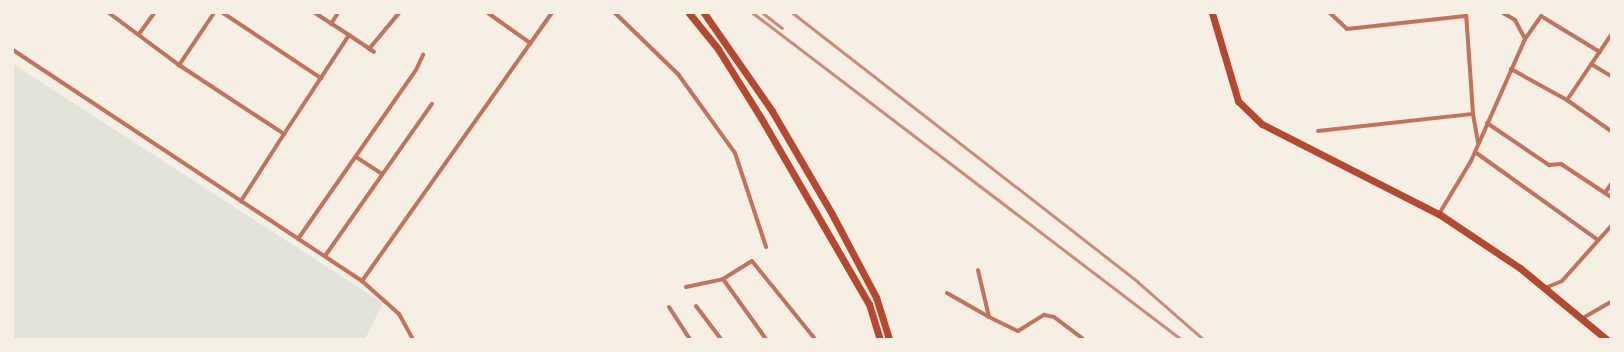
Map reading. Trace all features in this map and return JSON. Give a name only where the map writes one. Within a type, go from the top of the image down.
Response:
[{"type":"main road","points":[[689,13],[718,49],[869,304],[880,339]]},
{"type":"main road","points":[[704,13],[772,111],[832,214],[876,297],[889,339]]},
{"type":"main road","points":[[1212,13],[1238,101],[1262,124],[1439,214],[1545,288],[1584,318],[1606,339]]},
{"type":"street","points":[[109,13],[179,65],[284,134]]},
{"type":"street","points":[[139,34],[154,13]]},
{"type":"street","points":[[179,65],[214,13]]},
{"type":"street","points":[[222,13],[321,78]]},
{"type":"street","points":[[315,13],[374,52]]},
{"type":"street","points":[[331,24],[338,13]]},
{"type":"street","points":[[369,49],[399,13]]},
{"type":"street","points":[[488,13],[530,43]]},
{"type":"street","points":[[362,281],[552,13]]},
{"type":"street","points":[[615,13],[678,74],[735,153],[766,247]]},
{"type":"street","points":[[1330,13],[1347,29],[1465,14],[1473,114],[1479,143]]},
{"type":"street","points":[[1503,13],[1515,20],[1525,39]]},
{"type":"street","points":[[1439,214],[1475,152],[1525,39],[1541,16],[1600,52]]},
{"type":"street","points":[[241,201],[349,35]]},
{"type":"street","points":[[1567,100],[1611,35]]},
{"type":"street","points":[[13,50],[362,281],[399,314],[413,339]]},
{"type":"street","points":[[298,239],[416,70],[423,55]]},
{"type":"street","points":[[1591,64],[1611,76]]},
{"type":"street","points":[[1511,69],[1567,100],[1611,131]]},
{"type":"street","points":[[325,256],[432,104]]},
{"type":"street","points":[[1318,131],[1473,114]]},
{"type":"street","points":[[1487,123],[1549,165],[1561,164],[1611,197]]},
{"type":"street","points":[[1475,152],[1598,240]]},
{"type":"street","points":[[356,157],[382,174]]},
{"type":"street","points":[[1605,193],[1611,184]]},
{"type":"street","points":[[1545,288],[1562,281],[1611,226]]},
{"type":"street","points":[[686,287],[723,279],[752,262],[815,339]]},
{"type":"street","points":[[978,270],[989,317]]},
{"type":"street","points":[[723,279],[766,339]]},
{"type":"street","points":[[947,293],[989,317],[1018,331],[1044,315],[1054,317],[1083,339]]},
{"type":"street","points":[[1584,318],[1611,302]]},
{"type":"street","points":[[696,306],[721,339]]},
{"type":"street","points":[[669,307],[690,339]]},
{"type":"shaded area","points":[[13,64],[383,303],[365,339],[13,339]]},
{"type":"railway","points":[[753,13],[1181,339]]},
{"type":"railway","points":[[763,13],[782,28]]},
{"type":"railway","points":[[793,13],[1138,282],[1203,339]]}]
